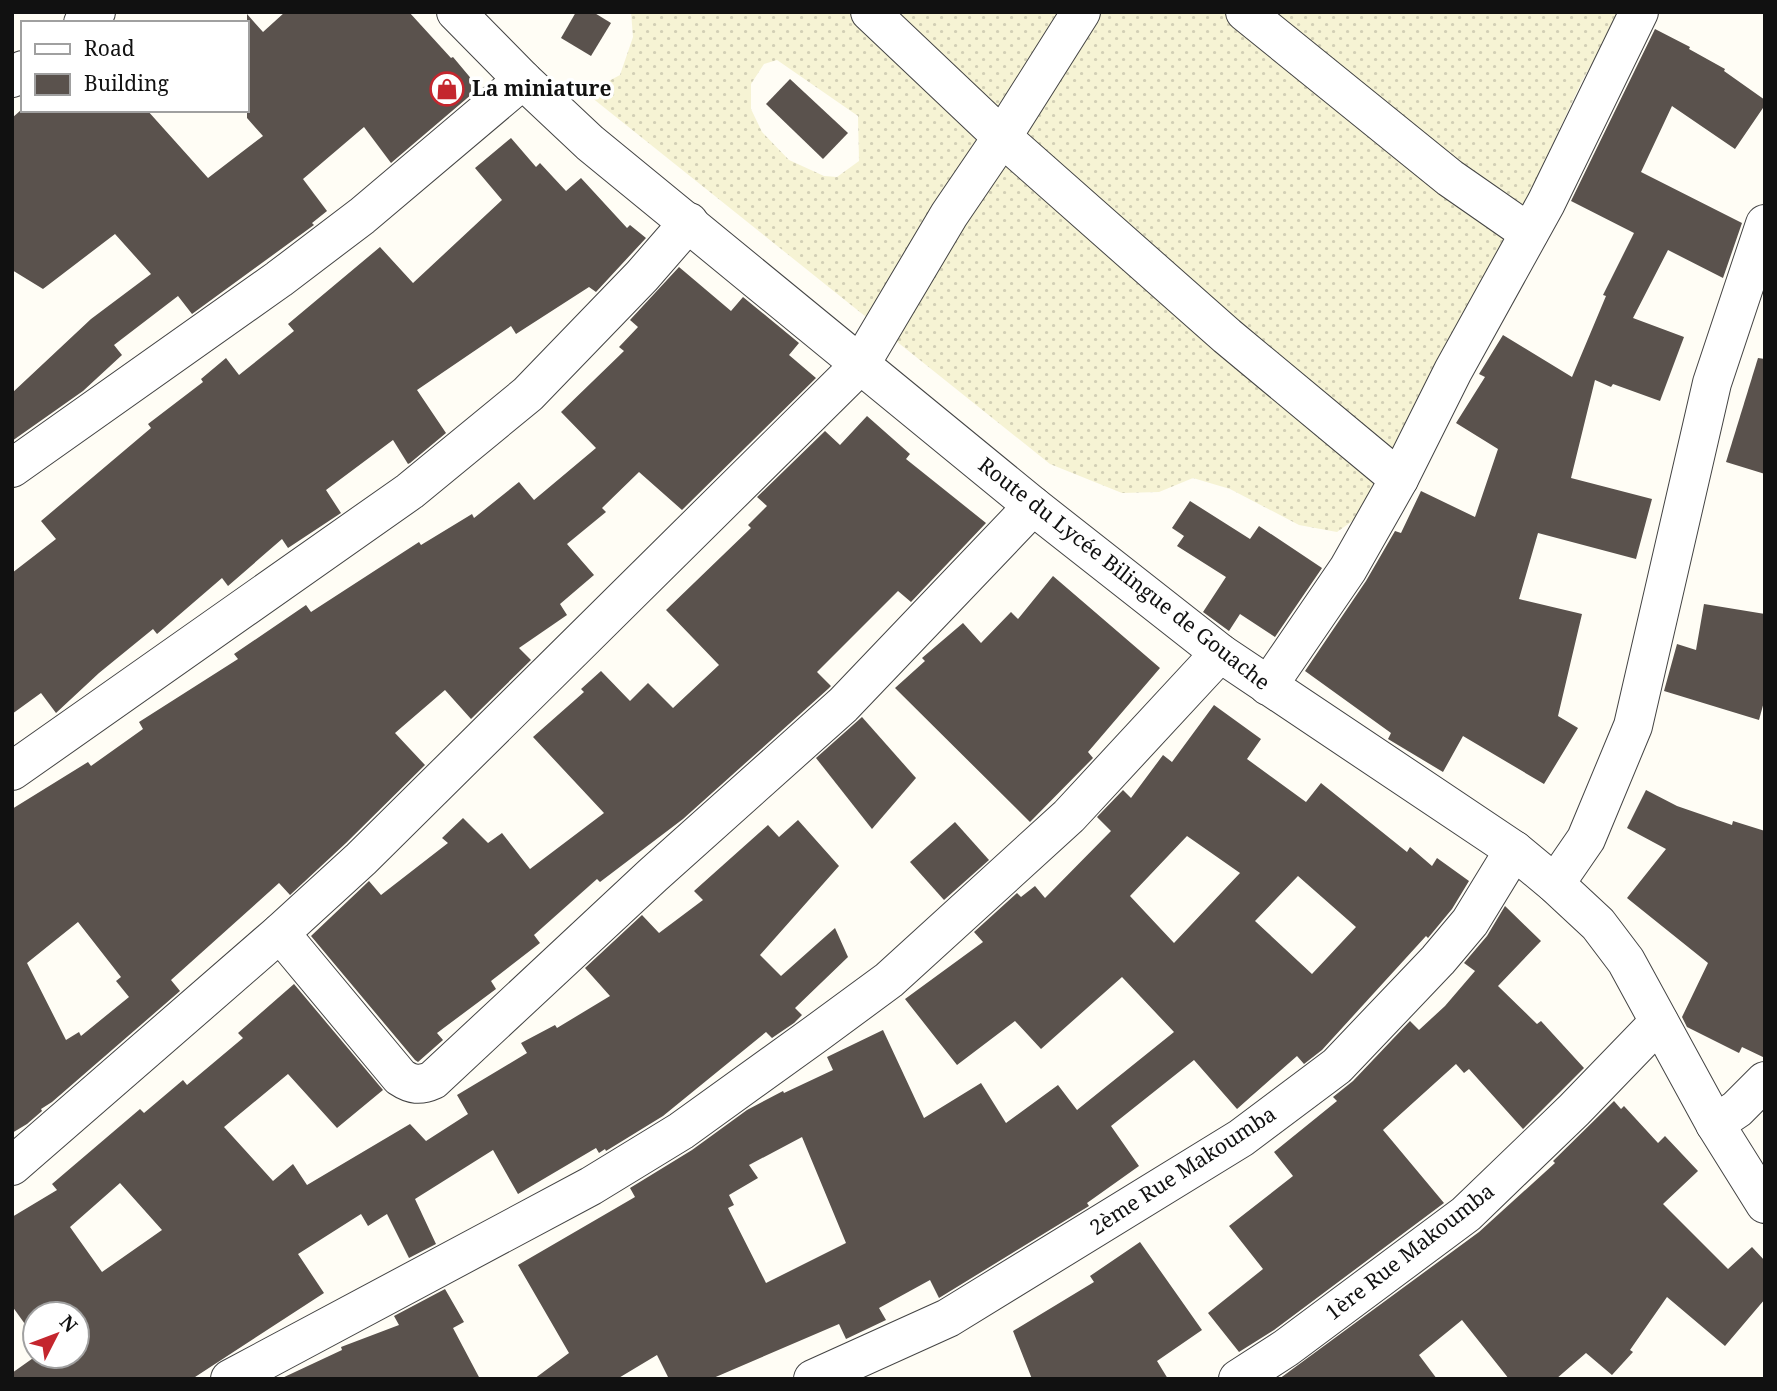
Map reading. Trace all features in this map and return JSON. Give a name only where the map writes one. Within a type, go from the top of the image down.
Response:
[{"type":"street","name":"Route du Lycée Bilingue de Gouache","points":[[456,12],[590,143],[1033,506],[1220,653],[1514,850],[1555,884],[1598,924],[1626,961],[1715,1124],[1765,1204]]},
{"type":"street","points":[[870,12],[1002,138],[1227,337],[1399,479]]},
{"type":"street","points":[[12,1166],[280,933],[360,859],[860,365],[949,215],[1002,138],[1081,12]]},
{"type":"street","points":[[1245,12],[1450,178],[1529,233]]},
{"type":"street","points":[[1268,686],[1348,569],[1399,479],[1452,371],[1546,203],[1639,12]]},
{"type":"street","points":[[12,468],[279,279],[352,224],[523,80]]},
{"type":"street","points":[[12,771],[421,482],[528,394],[642,276],[688,222]]},
{"type":"street","points":[[1555,884],[1586,839],[1633,726],[1712,383],[1765,224]]},
{"type":"street","points":[[280,933],[400,1077],[415,1084],[433,1080],[624,902],[842,705],[1033,506]]},
{"type":"street","points":[[230,1379],[591,1186],[681,1131],[817,1033],[889,980],[1069,816],[1220,653]]},
{"type":"street","name":"2ème Rue Makoumba","points":[[813,1379],[948,1318],[1241,1139],[1337,1066],[1438,960],[1470,922],[1514,850]]},
{"type":"street","name":"1ère Rue Makoumba","points":[[1238,1379],[1286,1348],[1466,1214],[1574,1110],[1659,1022]]},
{"type":"street","points":[[1715,1124],[1737,1109],[1765,1082]]},
{"type":"shaded area","points":[[631,12],[1621,12],[1582,81],[1407,455],[1365,512],[1337,532],[1299,525],[1230,489],[1193,478],[1159,492],[1122,493],[1050,464],[586,93],[620,75],[633,37]],"holes":[[[777,60],[858,116],[859,161],[837,177],[824,176],[789,160],[762,132],[751,109],[751,84],[764,64]]]},
{"type":"building","points":[[285,12],[409,12],[479,88],[391,163],[364,127],[303,179],[327,211],[312,223],[314,225],[192,314],[178,296],[114,345],[122,355],[83,391],[12,441],[12,393],[91,319],[151,274],[115,234],[43,289],[12,270],[12,118],[21,110],[149,112],[208,178],[263,136],[247,118],[247,14],[263,32]]},
{"type":"building","points":[[576,12],[593,12],[611,23],[591,56],[561,38]]},
{"type":"building","points":[[1655,29],[1725,69],[1724,71],[1765,100],[1765,105],[1735,149],[1672,106],[1641,172],[1742,223],[1723,278],[1668,250],[1633,318],[1684,337],[1660,401],[1595,380],[1571,478],[1652,499],[1636,559],[1538,533],[1519,599],[1582,614],[1558,716],[1578,728],[1544,784],[1463,736],[1443,772],[1388,739],[1391,733],[1305,671],[1366,581],[1395,531],[1401,533],[1421,491],[1475,517],[1498,449],[1456,423],[1485,377],[1479,374],[1503,335],[1572,377],[1606,296],[1603,295],[1634,233],[1571,201]]},
{"type":"building","points":[[790,79],[848,133],[823,159],[766,104]]},
{"type":"building","points":[[511,138],[536,167],[540,163],[566,191],[581,178],[627,228],[630,225],[646,238],[596,292],[589,287],[516,334],[511,326],[417,390],[446,433],[410,463],[408,464],[393,440],[326,490],[341,513],[288,548],[282,539],[228,586],[222,578],[157,634],[153,629],[56,713],[41,693],[12,714],[12,573],[56,539],[41,521],[151,428],[148,424],[203,382],[201,379],[226,358],[239,375],[294,331],[288,324],[380,247],[413,283],[502,200],[475,168]]},
{"type":"building","points":[[679,267],[731,311],[743,297],[799,343],[789,355],[816,378],[682,510],[639,472],[602,508],[606,512],[567,544],[594,575],[560,604],[567,615],[519,648],[531,660],[471,719],[445,690],[395,733],[425,765],[290,895],[279,883],[171,980],[180,991],[41,1109],[27,1124],[12,1133],[12,809],[88,762],[91,766],[143,729],[139,722],[238,659],[234,654],[306,605],[311,612],[419,542],[421,545],[472,514],[474,518],[519,482],[534,500],[596,448],[561,412],[624,351],[619,347],[638,327],[630,320]],"holes":[[[78,922],[121,977],[116,981],[129,997],[81,1036],[79,1032],[66,1040],[27,963]]]},
{"type":"building","points":[[1758,358],[1765,359],[1765,474],[1726,462]]},
{"type":"building","points":[[867,416],[910,454],[906,459],[986,523],[911,602],[898,591],[817,672],[831,686],[828,689],[683,819],[600,882],[597,879],[534,935],[540,943],[491,981],[496,989],[437,1033],[443,1040],[418,1062],[415,1060],[311,936],[369,881],[381,895],[448,843],[442,838],[463,818],[488,843],[502,833],[530,869],[604,813],[533,737],[584,692],[581,689],[601,671],[630,701],[648,683],[673,708],[719,665],[666,610],[751,528],[748,525],[767,506],[757,497],[825,431],[840,445]]},
{"type":"building","points":[[1190,501],[1250,539],[1259,526],[1322,568],[1275,637],[1240,614],[1229,631],[1203,612],[1226,577],[1177,546],[1184,536],[1172,528]]},
{"type":"building","points":[[1053,576],[1160,668],[1088,752],[1093,758],[1030,822],[895,688],[925,661],[922,658],[963,623],[981,643],[1011,612],[1018,619]]},
{"type":"building","points":[[1704,604],[1765,614],[1765,698],[1759,720],[1664,691],[1677,644],[1696,650]]},
{"type":"building","points":[[1214,705],[1261,739],[1247,759],[1306,802],[1321,783],[1407,852],[1410,847],[1432,866],[1437,858],[1469,881],[1452,909],[1428,938],[1426,936],[1322,1050],[1304,1064],[1297,1056],[1237,1109],[1194,1060],[1111,1126],[1139,1166],[1087,1203],[1089,1206],[939,1298],[930,1280],[879,1308],[886,1320],[846,1339],[839,1324],[711,1379],[669,1379],[657,1355],[617,1379],[534,1379],[569,1353],[518,1265],[635,1197],[630,1188],[692,1150],[747,1110],[833,1070],[827,1057],[883,1030],[924,1118],[981,1083],[1006,1123],[1058,1085],[1077,1110],[1174,1032],[1122,977],[1041,1049],[1015,1021],[957,1065],[905,999],[983,942],[974,932],[1017,893],[1021,897],[1035,886],[1045,898],[1111,831],[1097,817],[1123,790],[1131,798],[1163,755],[1172,762]],"holes":[[[1187,836],[1240,873],[1174,943],[1130,896]],[[1298,876],[1356,927],[1312,974],[1255,921]],[[802,1137],[846,1243],[766,1283],[728,1208],[734,1205],[729,1195],[758,1178],[749,1165]]]},
{"type":"building","points":[[862,717],[916,778],[872,829],[816,758]]},
{"type":"building","points":[[1646,790],[1677,806],[1732,825],[1733,821],[1765,831],[1765,1058],[1742,1047],[1739,1053],[1687,1027],[1682,1017],[1708,963],[1627,898],[1666,849],[1627,828]]},
{"type":"building","points":[[798,820],[839,866],[760,955],[781,976],[835,928],[848,957],[795,1008],[802,1015],[794,1023],[772,1038],[766,1032],[663,1116],[606,1151],[605,1149],[599,1153],[596,1148],[518,1194],[493,1150],[415,1199],[436,1244],[409,1258],[387,1214],[368,1226],[361,1214],[298,1254],[324,1293],[192,1379],[12,1379],[12,1373],[21,1367],[21,1370],[91,1370],[91,1300],[21,1300],[21,1319],[12,1306],[12,1217],[57,1190],[52,1184],[140,1109],[144,1113],[183,1080],[187,1085],[243,1038],[238,1033],[294,984],[383,1090],[337,1128],[288,1074],[224,1127],[273,1181],[293,1164],[307,1185],[410,1124],[426,1141],[468,1114],[457,1095],[527,1053],[521,1043],[555,1025],[557,1028],[610,996],[585,968],[642,915],[659,933],[703,900],[694,891],[768,825],[779,837]],"holes":[[[120,1183],[162,1230],[102,1272],[70,1227]]]},
{"type":"building","points":[[955,822],[989,860],[944,900],[910,862]]},
{"type":"building","points":[[1505,906],[1541,941],[1498,986],[1537,1024],[1541,1021],[1584,1068],[1523,1129],[1469,1069],[1464,1073],[1456,1064],[1383,1130],[1444,1203],[1274,1330],[1239,1352],[1208,1313],[1263,1269],[1229,1226],[1293,1176],[1274,1152],[1337,1101],[1333,1097],[1353,1081],[1410,1021],[1419,1030],[1445,1006],[1475,971],[1464,963],[1487,936]]},
{"type":"building","points":[[1614,1101],[1621,1109],[1624,1106],[1658,1143],[1665,1136],[1698,1171],[1663,1204],[1728,1269],[1752,1247],[1765,1261],[1765,1299],[1725,1346],[1667,1297],[1630,1350],[1633,1352],[1612,1375],[1586,1353],[1556,1379],[1509,1379],[1462,1320],[1419,1355],[1437,1379],[1279,1379],[1479,1232],[1555,1163],[1553,1161]]},
{"type":"building","points":[[1140,1242],[1202,1330],[1157,1361],[1168,1379],[1032,1379],[1013,1331],[1094,1282],[1090,1276]]},
{"type":"building","points":[[445,1289],[464,1322],[453,1328],[480,1379],[280,1379],[342,1350],[341,1347],[399,1325],[394,1316]]},
{"type":"place","name":"La miniature","points":[[447,89]]}]
